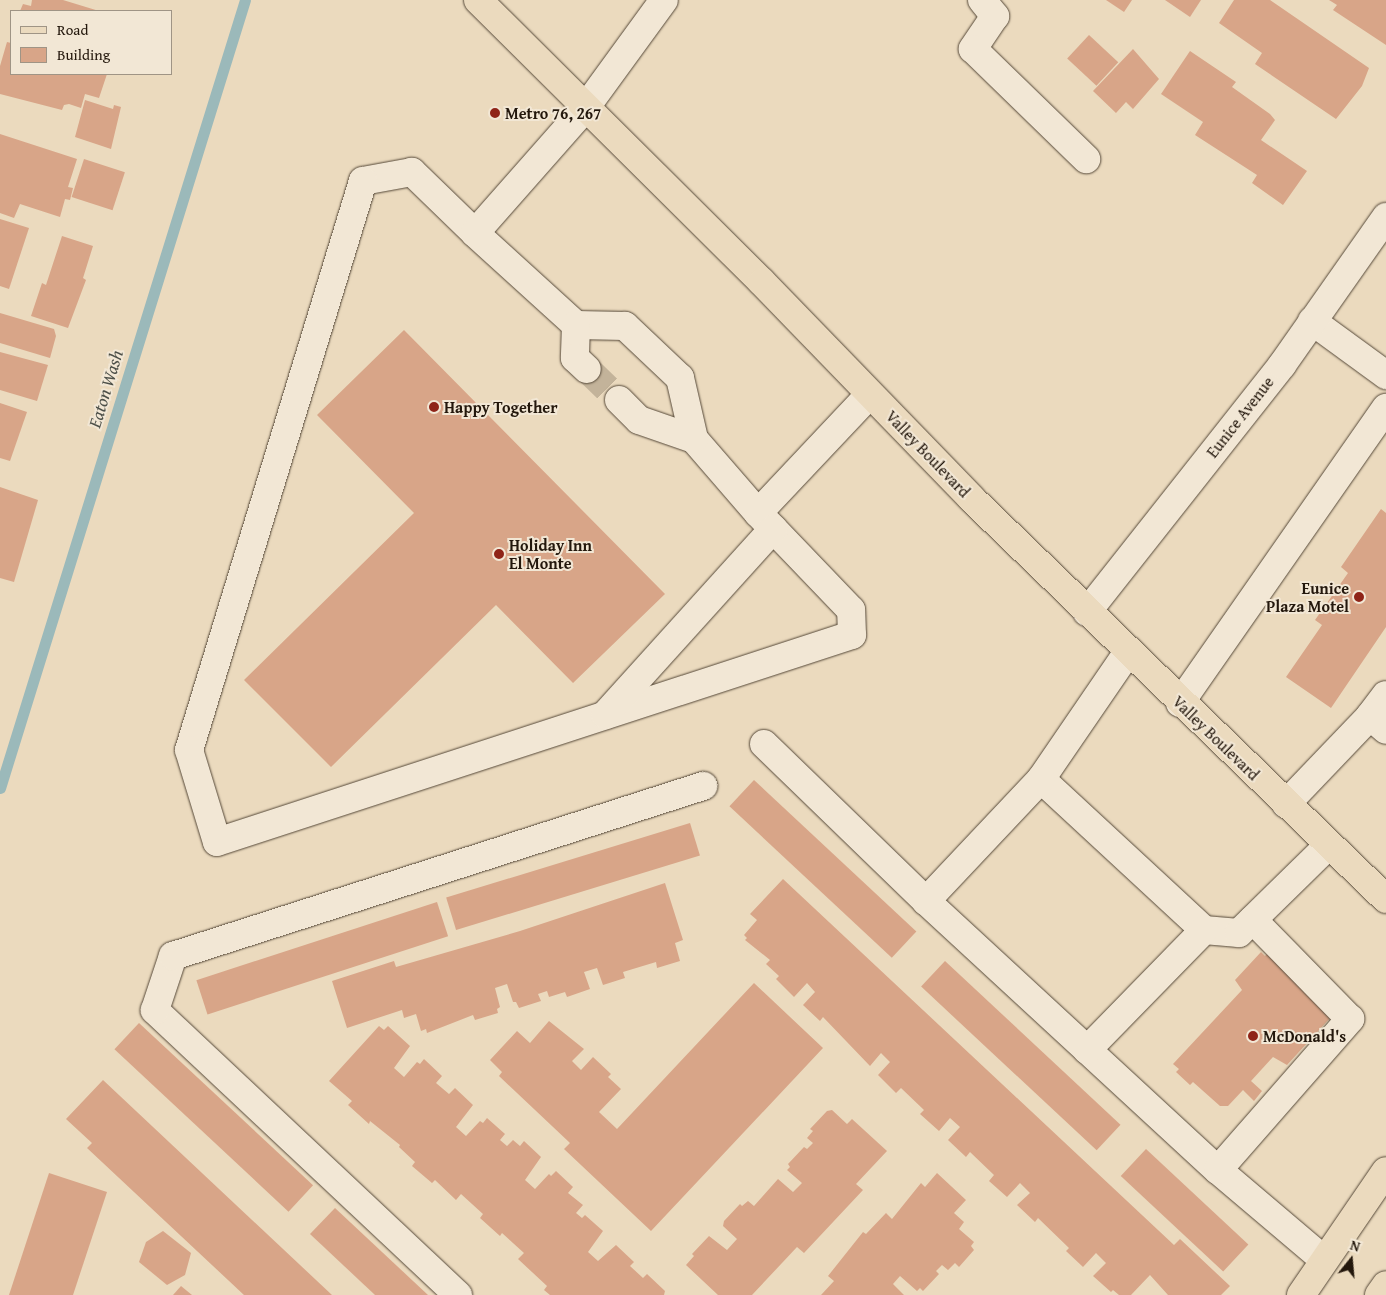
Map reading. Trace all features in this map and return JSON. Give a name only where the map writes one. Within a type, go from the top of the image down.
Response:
[{"type":"main road","name":"Valley Boulevard","points":[[478,0],[1087,612],[1386,899]]},
{"type":"main road","points":[[1301,1295],[1386,1172]]},
{"type":"main road","points":[[1379,1295],[1386,1285]]},
{"type":"street","points":[[475,233],[586,108],[664,0]]},
{"type":"street","points":[[982,0],[995,16],[973,49],[1086,159]]},
{"type":"street","points":[[412,172],[475,233],[576,325],[625,326],[680,378],[694,440],[765,521],[851,610],[852,635],[217,842],[189,750],[363,181],[412,172]]},
{"type":"street","name":"Eunice Avenue","points":[[1087,612],[1282,365],[1386,216]]},
{"type":"street","points":[[1312,321],[1386,375]]},
{"type":"street","points":[[576,325],[576,358],[587,369]]},
{"type":"street","points":[[602,718],[870,394]]},
{"type":"street","points":[[619,400],[639,420],[694,440]]},
{"type":"street","points":[[1180,703],[1386,408]]},
{"type":"street","points":[[926,900],[1041,779],[1128,652]]},
{"type":"street","points":[[1286,804],[1381,714]]},
{"type":"street","points":[[764,744],[926,900],[1087,1050],[1218,1170],[1324,1260]]},
{"type":"street","points":[[1041,779],[1204,930],[1239,933],[1329,845]]},
{"type":"street","points":[[458,1295],[155,1010],[173,956],[703,786]]},
{"type":"street","points":[[1218,1170],[1350,1019],[1253,920]]},
{"type":"street","points":[[1087,1050],[1204,930]]},
{"type":"building","points":[[32,0],[63,0],[96,10],[20,10],[23,4],[31,6]]},
{"type":"building","points":[[1106,0],[1132,0],[1124,12]]},
{"type":"building","points":[[1165,0],[1201,0],[1190,17]]},
{"type":"building","points":[[1234,0],[1270,0],[1369,68],[1362,86],[1336,119],[1255,64],[1262,53],[1219,23]]},
{"type":"building","points":[[1329,0],[1386,0],[1386,45],[1333,10],[1337,5]]},
{"type":"building","points":[[1089,35],[1118,62],[1096,86],[1067,58]]},
{"type":"building","points":[[7,42],[10,43],[10,75],[107,75],[99,98],[85,94],[81,108],[69,104],[64,105],[62,110],[0,94],[0,66]]},
{"type":"building","points":[[1133,49],[1159,79],[1133,109],[1126,102],[1116,113],[1093,91]]},
{"type":"building","points":[[1190,51],[1236,82],[1232,87],[1270,114],[1275,120],[1261,140],[1307,171],[1283,205],[1252,183],[1257,175],[1195,135],[1203,122],[1161,94]]},
{"type":"building","points":[[85,100],[113,109],[114,105],[121,107],[111,149],[75,137]]},
{"type":"building","points":[[0,134],[77,159],[68,187],[73,188],[70,200],[65,199],[60,217],[20,204],[14,218],[0,213]]},
{"type":"building","points":[[84,159],[125,172],[113,210],[72,197]]},
{"type":"building","points":[[0,219],[29,228],[9,289],[0,286]]},
{"type":"building","points":[[62,236],[93,246],[83,278],[86,280],[68,328],[31,316],[42,283],[46,285]]},
{"type":"building","points":[[0,313],[54,329],[56,336],[50,358],[0,343]]},
{"type":"building","name":"Holiday Inn El Monte","points":[[404,330],[665,594],[573,683],[496,605],[331,767],[244,680],[414,513],[317,415]]},
{"type":"building","points":[[0,352],[48,365],[37,401],[0,390]]},
{"type":"building","points":[[0,403],[27,412],[10,461],[0,458]]},
{"type":"building","points":[[0,487],[38,500],[14,582],[0,578]]},
{"type":"building","name":"Eunice Plaza Motel","points":[[1381,509],[1386,513],[1386,627],[1331,708],[1286,677],[1322,625],[1315,620],[1348,573],[1341,567]]},
{"type":"building","points":[[754,780],[916,931],[892,958],[729,806]]},
{"type":"building","points":[[690,823],[700,856],[456,930],[446,898]]},
{"type":"building","points":[[783,879],[1174,1245],[1180,1239],[1230,1286],[1221,1295],[1168,1295],[1150,1275],[1131,1295],[1119,1295],[1113,1290],[1111,1292],[1093,1276],[1106,1263],[1096,1253],[1083,1267],[1066,1251],[1069,1248],[1038,1218],[1035,1222],[1017,1205],[1030,1193],[1020,1183],[1007,1197],[989,1181],[994,1175],[970,1152],[966,1157],[948,1140],[960,1127],[950,1118],[939,1131],[920,1114],[924,1110],[901,1088],[896,1093],[878,1075],[890,1062],[881,1053],[870,1066],[823,1017],[820,1021],[803,1005],[815,992],[807,983],[794,997],[776,979],[779,976],[766,964],[770,960],[745,940],[747,938],[744,935],[757,920],[750,914]]},
{"type":"building","points":[[665,883],[683,940],[675,943],[680,961],[657,968],[656,962],[623,972],[625,978],[603,985],[597,968],[584,972],[590,989],[567,997],[565,992],[549,997],[547,991],[538,994],[541,1001],[519,1008],[516,1002],[513,1002],[507,984],[495,988],[500,1007],[497,1009],[498,1013],[475,1020],[473,1015],[427,1033],[426,1029],[421,1031],[416,1014],[404,1018],[402,1010],[347,1028],[332,981],[394,961],[396,967],[520,931]]},
{"type":"building","points":[[437,902],[448,936],[208,1014],[196,980]]},
{"type":"building","points":[[1261,952],[1265,956],[1267,954],[1330,1018],[1287,1065],[1273,1057],[1251,1081],[1262,1091],[1254,1101],[1243,1090],[1228,1106],[1220,1106],[1193,1082],[1190,1085],[1176,1072],[1179,1069],[1173,1064],[1242,990],[1235,980]]},
{"type":"building","points":[[945,961],[1121,1125],[1097,1150],[921,987]]},
{"type":"building","points":[[754,983],[823,1048],[651,1231],[564,1149],[570,1143],[499,1076],[502,1072],[490,1060],[517,1031],[530,1043],[549,1021],[584,1049],[572,1061],[581,1070],[593,1057],[611,1074],[608,1077],[621,1089],[599,1112],[617,1129]]},
{"type":"building","points":[[139,1023],[313,1185],[289,1212],[114,1049]]},
{"type":"building","points":[[379,1026],[384,1030],[388,1026],[410,1046],[394,1068],[404,1077],[417,1062],[420,1064],[424,1059],[442,1076],[436,1083],[449,1094],[455,1088],[473,1105],[456,1127],[466,1136],[480,1121],[483,1123],[487,1118],[505,1134],[500,1140],[507,1146],[513,1140],[520,1146],[524,1141],[541,1157],[525,1180],[535,1189],[549,1174],[551,1176],[556,1171],[573,1187],[568,1193],[583,1205],[576,1213],[582,1218],[585,1215],[603,1231],[588,1252],[598,1261],[616,1245],[634,1262],[630,1266],[643,1278],[647,1274],[665,1291],[664,1295],[550,1295],[544,1290],[547,1286],[518,1259],[524,1253],[502,1233],[500,1236],[480,1218],[483,1214],[461,1194],[456,1200],[435,1180],[432,1183],[412,1166],[415,1162],[399,1147],[400,1145],[370,1121],[369,1124],[348,1105],[352,1101],[329,1081]]},
{"type":"building","points":[[103,1080],[332,1295],[244,1295],[87,1148],[92,1143],[66,1119]]},
{"type":"building","points":[[832,1110],[847,1124],[852,1119],[887,1151],[856,1184],[863,1190],[804,1253],[797,1247],[752,1295],[718,1295],[686,1265],[694,1256],[692,1254],[709,1236],[727,1250],[737,1239],[723,1226],[724,1221],[740,1204],[742,1206],[748,1201],[754,1206],[778,1179],[793,1192],[802,1183],[787,1170],[790,1167],[788,1164],[804,1147],[807,1149],[813,1143],[807,1138],[813,1131],[810,1129],[827,1111]]},
{"type":"building","points":[[1146,1149],[1248,1244],[1223,1272],[1121,1176]]},
{"type":"building","points":[[49,1173],[107,1192],[73,1295],[9,1295]]},
{"type":"building","points":[[937,1173],[966,1200],[954,1213],[964,1222],[959,1229],[974,1242],[971,1246],[974,1250],[959,1267],[955,1263],[948,1270],[942,1265],[936,1271],[939,1274],[923,1291],[920,1288],[917,1291],[900,1276],[893,1284],[904,1295],[821,1295],[834,1281],[828,1276],[863,1232],[866,1234],[886,1213],[892,1219],[921,1183],[925,1187]]},
{"type":"building","points":[[335,1208],[428,1295],[375,1295],[310,1234]]},
{"type":"building","points":[[163,1231],[191,1253],[185,1275],[167,1285],[139,1262],[146,1242]]},
{"type":"building","points":[[181,1286],[192,1295],[173,1295]]},
{"type":"waterway","name":"Eaton Wash","points":[[0,788],[245,0]]},
{"type":"tunnel","points":[[587,369],[619,400]]},
{"type":"place","name":"Metro 76, 267","points":[[495,113]]},
{"type":"place","name":"Happy Together","points":[[434,407]]},
{"type":"place","name":"Holiday Inn El Monte","points":[[499,554]]},
{"type":"place","name":"Eunice Plaza Motel","points":[[1359,597]]},
{"type":"place","name":"McDonald's","points":[[1253,1036]]}]
